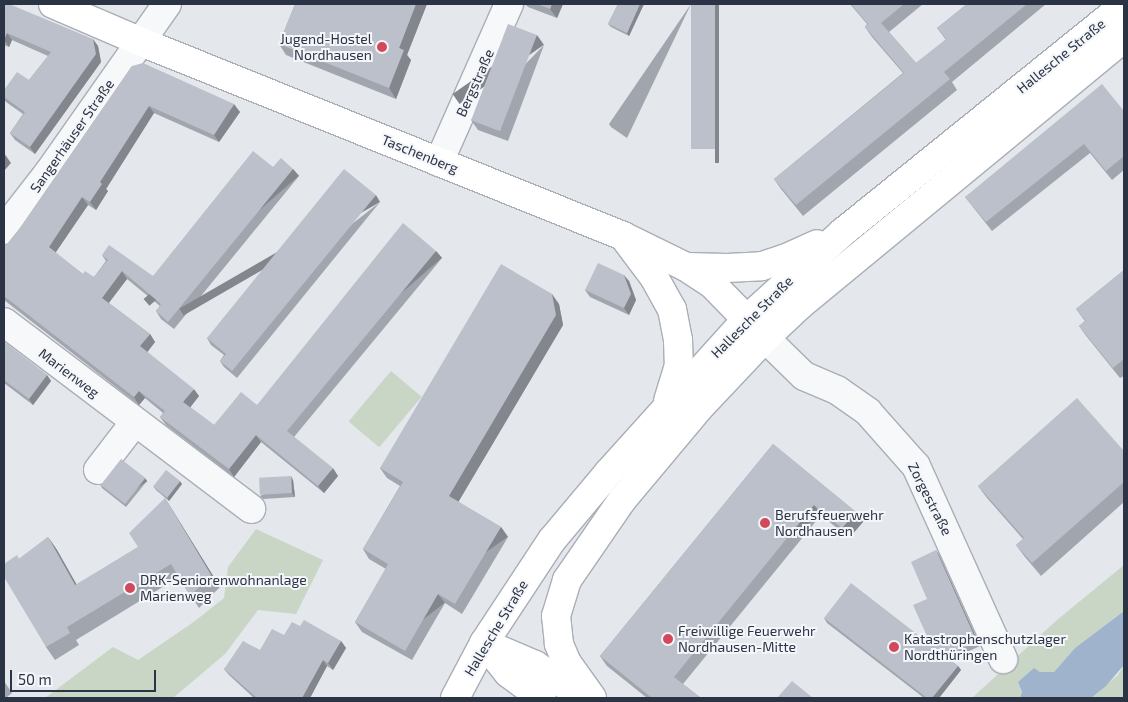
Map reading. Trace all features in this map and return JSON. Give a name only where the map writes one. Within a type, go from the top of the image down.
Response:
[{"type":"main road","name":"Taschenberg","points":[[54,4],[139,41],[623,236],[686,267],[712,284],[756,329]]},
{"type":"main road","name":"Hallesche Straße","points":[[592,698],[566,663],[558,644],[556,616],[567,580],[622,500],[699,408],[756,329],[843,232],[1124,5]]},
{"type":"main road","name":"Hallesche Straße","points":[[455,698],[484,643],[552,540],[666,408],[756,329],[808,299],[1124,38]]},
{"type":"main road","points":[[686,267],[727,268],[762,266],[784,259],[843,232]]},
{"type":"main road","points":[[623,236],[654,276],[672,309],[678,340],[679,365],[666,408]]},
{"type":"main road","points":[[484,643],[508,673],[542,698]]},
{"type":"main road","points":[[484,643],[535,665],[586,698]]},
{"type":"street","name":"Sangerhäuser Straße","points":[[4,230],[49,172],[139,41],[167,4]]},
{"type":"street","name":"Bergstraße","points":[[440,162],[509,4]]},
{"type":"street","name":"Marienweg","points":[[4,322],[134,423],[251,509]]},
{"type":"street","name":"Zorgestraße","points":[[756,329],[804,376],[837,390],[868,412],[916,466],[1003,659]]},
{"type":"street","points":[[98,470],[134,423]]},
{"type":"green space","points":[[391,371],[422,397],[379,447],[349,422]]},
{"type":"green space","points":[[256,529],[323,560],[296,614],[258,610],[225,654],[173,698],[45,698],[113,647],[138,660],[195,621],[224,598],[228,567]]},
{"type":"green space","points":[[1124,565],[1124,611],[1075,648],[1054,672],[1040,672],[1034,669],[1018,682],[1022,692],[1020,698],[972,698],[1057,620]]},
{"type":"green space","points":[[1124,665],[1124,698],[1091,698],[1118,675]]},
{"type":"water","points":[[1124,611],[1124,665],[1106,686],[1091,698],[1020,698],[1022,692],[1018,682],[1034,668],[1040,672],[1054,672],[1075,648]]},
{"type":"building","points":[[4,4],[9,4],[93,39],[96,54],[30,147],[10,133],[25,112],[4,97],[4,90],[17,72],[29,80],[51,52],[7,33],[4,40]]},
{"type":"building","points":[[295,4],[416,4],[399,48],[404,50],[389,88],[279,44]]},
{"type":"building","points":[[537,4],[552,4],[550,9]]},
{"type":"building","points":[[618,4],[640,4],[627,33],[608,24]]},
{"type":"building","points":[[691,4],[715,4],[715,149],[691,149]]},
{"type":"building","points":[[851,4],[904,4],[881,23],[916,63],[946,39],[937,28],[967,4],[1027,4],[944,72],[950,79],[796,205],[774,179],[904,73],[865,27],[868,24]]},
{"type":"building","points":[[508,24],[537,35],[500,131],[471,120]]},
{"type":"building","points":[[143,63],[234,104],[214,135],[149,106],[100,182],[102,184],[90,202],[82,197],[49,247],[83,274],[85,271],[94,277],[108,260],[102,255],[109,245],[153,276],[253,151],[273,167],[281,158],[293,169],[168,322],[156,311],[161,304],[122,271],[102,298],[150,334],[140,346],[194,389],[183,402],[214,425],[241,392],[257,405],[403,223],[436,251],[287,431],[333,468],[318,486],[256,435],[229,469],[160,417],[165,411],[139,391],[134,397],[4,296],[4,248],[20,228],[132,66]]},
{"type":"building","points":[[1102,84],[1124,111],[1124,156],[1106,171],[1084,144],[986,222],[965,197]]},
{"type":"building","points":[[344,169],[376,195],[232,371],[220,361],[226,354],[207,338]]},
{"type":"building","points":[[598,263],[624,275],[631,294],[624,308],[585,290]]},
{"type":"building","points":[[501,264],[552,294],[556,315],[449,496],[501,527],[455,604],[438,594],[405,651],[355,622],[388,564],[363,549],[403,482],[380,468]]},
{"type":"building","points":[[1124,270],[1124,359],[1113,368],[1079,326],[1086,321],[1076,309]]},
{"type":"building","points":[[4,342],[47,375],[29,399],[4,380]]},
{"type":"building","points":[[1077,398],[1124,451],[1124,482],[1032,563],[1016,545],[1024,538],[978,486]]},
{"type":"building","points":[[773,444],[856,512],[842,528],[814,505],[674,677],[701,698],[652,698],[600,656]]},
{"type":"building","points":[[121,459],[145,478],[125,504],[101,485]]},
{"type":"building","points":[[166,470],[180,481],[167,498],[153,487]]},
{"type":"building","points":[[291,476],[292,493],[260,495],[259,478]]},
{"type":"building","name":"DRK-Seniorenwohnanlage Marienweg","points":[[165,498],[211,575],[190,596],[171,564],[67,627],[70,633],[46,647],[4,577],[4,564],[17,555],[19,559],[48,537],[75,585],[138,547],[129,533]]},
{"type":"building","points":[[936,550],[977,642],[945,656],[958,666],[932,698],[927,698],[824,618],[851,583],[931,645],[913,605],[927,599],[911,562]]},
{"type":"building","points":[[304,620],[341,641],[328,663],[323,660],[302,698],[257,698],[224,669],[243,641],[260,650],[272,629],[284,635],[292,622],[300,626]]},
{"type":"building","points":[[792,681],[813,698],[777,698]]},
{"type":"place","name":"Jugend-Hostel Nordhausen","points":[[382,47]]},
{"type":"place","name":"Berufsfeuerwehr Nordhausen","points":[[765,523]]},
{"type":"place","name":"DRK-Seniorenwohnanlage Marienweg","points":[[130,588]]},
{"type":"place","name":"Freiwillige Feuerwehr Nordhausen-Mitte","points":[[668,639]]},
{"type":"place","name":"Katastrophenschutzlager Nordthüringen","points":[[894,647]]}]
